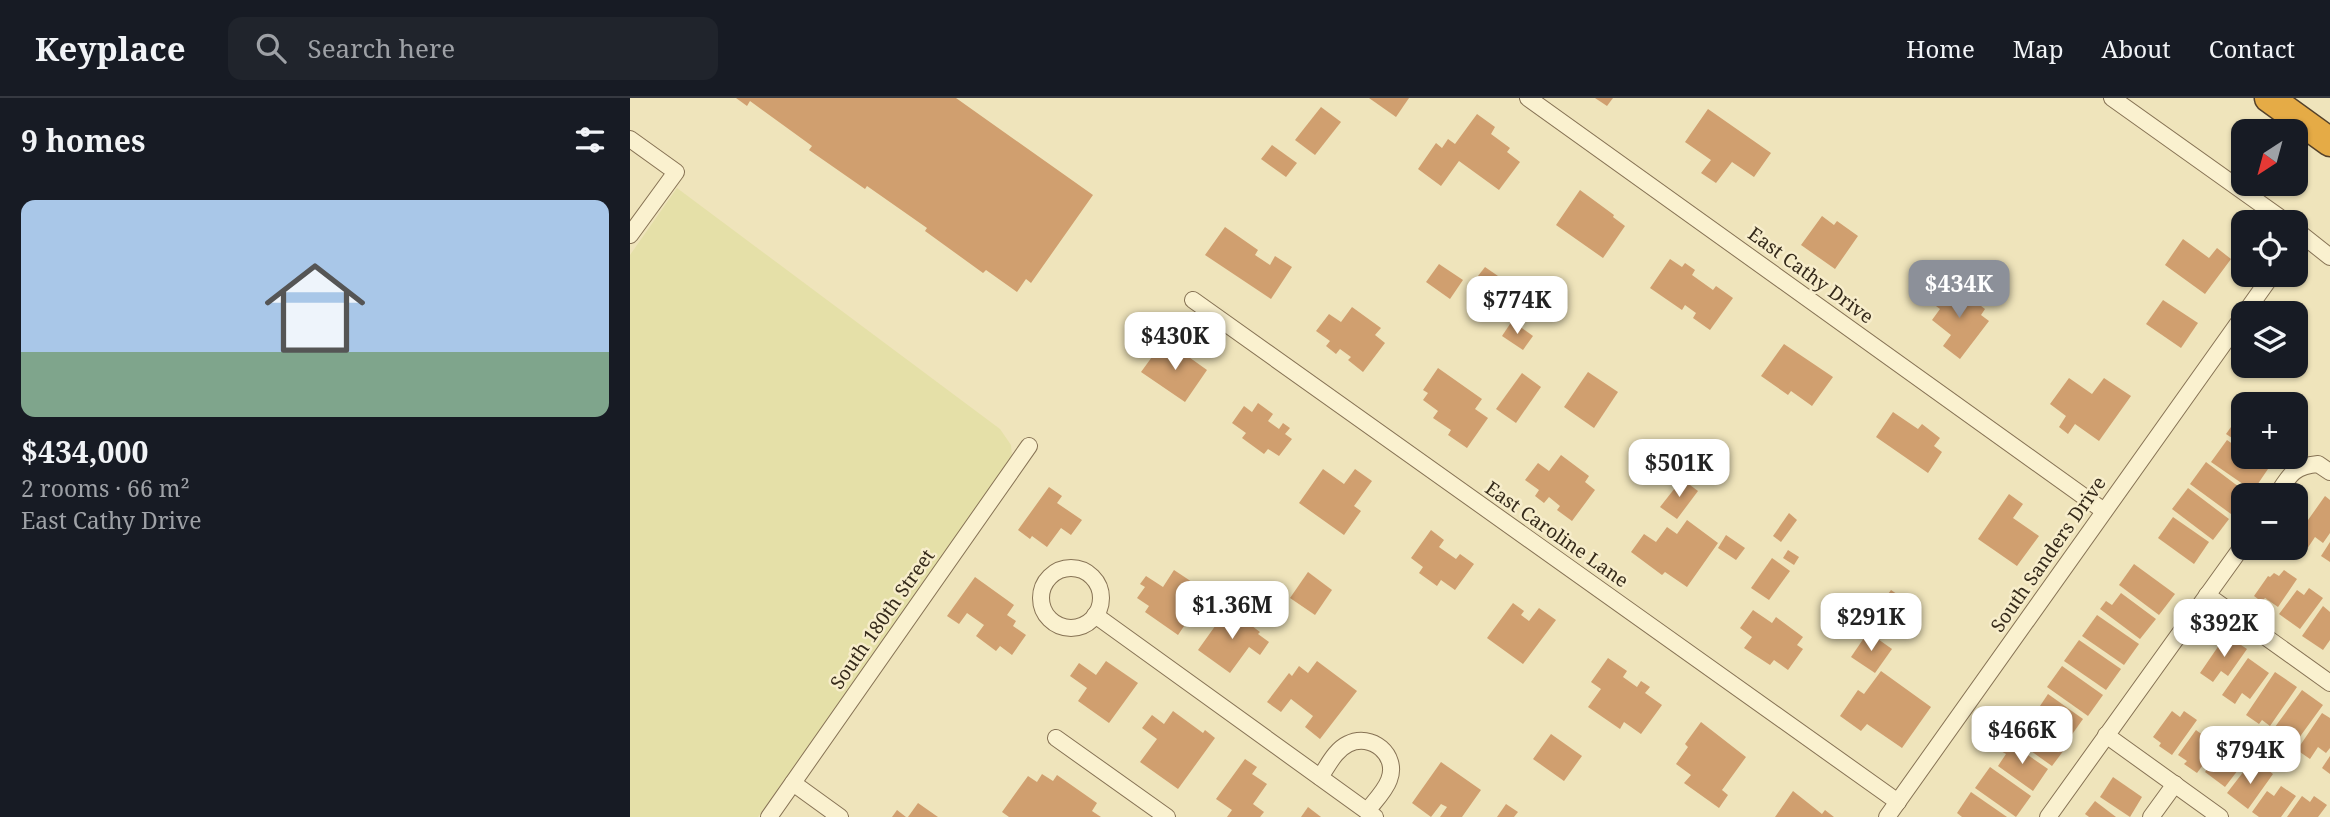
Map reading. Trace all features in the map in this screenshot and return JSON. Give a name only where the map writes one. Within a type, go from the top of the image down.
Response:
[{"type":"highway","points":[[2269,98],[2330,142]]},
{"type":"street","name":"East Cathy Drive","points":[[1528,98],[2104,511]]},
{"type":"street","points":[[2112,98],[2269,210]]},
{"type":"street","points":[[630,139],[677,172],[630,235]]},
{"type":"street","points":[[2308,242],[2330,257]]},
{"type":"street","name":"East Caroline Lane","points":[[1193,300],[1898,802]]},
{"type":"street","name":"South Sanders Drive","points":[[1887,817],[2231,332]]},
{"type":"street","name":"South 180th Street","points":[[769,817],[1029,446]]},
{"type":"street","points":[[2285,483],[2301,466],[2318,464],[2330,472]]},
{"type":"street","points":[[2048,817],[2232,560]]},
{"type":"street","points":[[2207,595],[2330,683]]},
{"type":"street","points":[[1095,615],[1371,814],[1389,781],[1390,762],[1386,752],[1378,745],[1369,741],[1350,742],[1336,754],[1320,777]]},
{"type":"street","points":[[2106,735],[2220,817]]},
{"type":"street","points":[[1056,738],[1167,817]]},
{"type":"street","points":[[793,783],[840,817]]},
{"type":"street","points":[[2151,817],[2175,784]]},
{"type":"shaded area","points":[[677,188],[1000,429],[1011,445],[1012,457],[758,817],[630,817],[630,255]]},
{"type":"building","points":[[736,98],[956,98],[1093,195],[1031,283],[1026,279],[1017,292],[986,270],[983,273],[925,231],[927,228],[809,150],[812,146],[750,101],[747,106]]},
{"type":"building","points":[[1369,98],[1409,98],[1396,117]]},
{"type":"building","points":[[1595,98],[1613,98],[1607,106]]},
{"type":"building","points":[[1321,107],[1341,122],[1315,155],[1295,140]]},
{"type":"building","points":[[1708,109],[1771,153],[1754,177],[1732,162],[1716,183],[1701,173],[1711,160],[1685,142]]},
{"type":"building","points":[[1477,114],[1495,127],[1491,134],[1510,148],[1507,152],[1520,162],[1499,190],[1459,161],[1441,186],[1418,169],[1436,143],[1442,148],[1448,139],[1455,144]]},
{"type":"building","points":[[1272,145],[1297,163],[1286,177],[1261,159]]},
{"type":"building","points":[[1580,190],[1625,226],[1603,258],[1556,225]]},
{"type":"building","points":[[1822,216],[1834,225],[1837,221],[1858,236],[1835,269],[1801,245]]},
{"type":"building","points":[[1225,227],[1258,250],[1255,255],[1270,265],[1275,256],[1292,267],[1271,299],[1205,255]]},
{"type":"building","points":[[2183,239],[2209,258],[2217,248],[2231,259],[2205,294],[2165,265]]},
{"type":"building","points":[[1670,259],[1682,267],[1685,263],[1695,270],[1692,275],[1713,290],[1716,286],[1733,298],[1710,330],[1693,318],[1696,313],[1685,305],[1682,310],[1650,288]]},
{"type":"building","points":[[1439,264],[1463,280],[1450,299],[1426,282]]},
{"type":"building","points":[[1485,267],[1511,285],[1504,294],[1478,276]]},
{"type":"building","points":[[1944,287],[1951,293],[1956,287],[1985,309],[1981,315],[1989,321],[1960,359],[1943,346],[1951,335],[1932,320],[1940,309],[1932,303]]},
{"type":"building","points":[[2163,300],[2198,323],[2181,348],[2146,324]]},
{"type":"building","points":[[1352,307],[1381,328],[1375,335],[1385,343],[1363,372],[1348,360],[1351,357],[1340,349],[1336,354],[1326,346],[1330,341],[1316,331],[1329,314],[1341,322]]},
{"type":"building","points":[[1512,321],[1533,336],[1523,350],[1502,336]]},
{"type":"building","points":[[1784,344],[1833,377],[1812,406],[1791,391],[1788,395],[1761,376]]},
{"type":"building","points":[[1172,345],[1207,370],[1185,402],[1141,372],[1160,346],[1168,351]]},
{"type":"building","points":[[1438,368],[1482,399],[1475,409],[1488,418],[1467,448],[1448,435],[1451,430],[1433,418],[1438,411],[1423,400],[1428,393],[1423,390]]},
{"type":"building","points":[[1588,372],[1618,392],[1594,428],[1564,407]]},
{"type":"building","points":[[1522,373],[1541,387],[1516,423],[1496,409]]},
{"type":"building","points":[[2069,378],[2092,394],[2104,378],[2131,396],[2099,441],[2075,424],[2068,434],[2059,427],[2066,416],[2050,404]]},
{"type":"building","points":[[1258,403],[1273,414],[1268,421],[1279,429],[1283,423],[1290,428],[1285,434],[1292,439],[1279,456],[1268,449],[1264,454],[1242,438],[1246,433],[1232,423],[1244,406],[1252,412]]},
{"type":"building","points":[[1893,412],[1918,429],[1922,424],[1940,438],[1934,446],[1942,452],[1928,473],[1876,437]]},
{"type":"building","points":[[2227,440],[2231,443],[2231,469],[2268,469],[2258,483],[2241,483],[2211,462]]},
{"type":"building","points":[[1561,455],[1589,476],[1585,482],[1595,490],[1572,521],[1557,510],[1560,506],[1549,497],[1544,503],[1535,496],[1539,490],[1525,480],[1538,463],[1549,471]]},
{"type":"building","points":[[2206,462],[2234,483],[2231,483],[2231,514],[2190,484]]},
{"type":"building","points":[[1323,469],[1344,484],[1355,469],[1372,481],[1354,506],[1361,511],[1344,535],[1299,503]]},
{"type":"building","points":[[1682,479],[1698,491],[1677,519],[1660,507]]},
{"type":"building","points":[[1049,487],[1062,496],[1057,503],[1082,520],[1071,535],[1061,528],[1047,547],[1018,530]]},
{"type":"building","points":[[2188,488],[2229,519],[2213,540],[2172,509]]},
{"type":"building","points":[[2009,494],[2023,504],[2013,518],[2039,536],[2017,566],[1978,539]]},
{"type":"building","points":[[2325,496],[2330,500],[2330,533],[2323,543],[2315,537],[2308,548],[2308,520]]},
{"type":"building","points":[[1789,513],[1797,520],[1781,542],[1773,536]]},
{"type":"building","points":[[2173,517],[2209,542],[2194,564],[2158,538]]},
{"type":"building","points":[[1687,520],[1718,543],[1687,587],[1665,572],[1662,575],[1631,552],[1644,534],[1656,542],[1667,527],[1677,534]]},
{"type":"building","points":[[1431,530],[1444,540],[1439,547],[1456,559],[1460,554],[1474,564],[1455,590],[1441,580],[1437,586],[1419,573],[1423,567],[1411,558]]},
{"type":"building","points":[[1726,535],[1745,548],[1736,560],[1718,548]]},
{"type":"building","points":[[2330,542],[2330,562],[2321,556]]},
{"type":"building","points":[[1788,550],[1799,557],[1794,565],[1783,558]]},
{"type":"building","points":[[1772,558],[1790,571],[1769,600],[1751,588]]},
{"type":"building","points":[[2134,564],[2175,594],[2159,615],[2119,585]]},
{"type":"building","points":[[1174,570],[1207,592],[1178,635],[1145,612],[1149,606],[1137,598],[1145,587],[1140,584],[1146,576],[1163,587]]},
{"type":"building","points":[[2284,570],[2297,579],[2278,607],[2265,598],[2262,602],[2254,596],[2268,576],[2274,573],[2279,576]]},
{"type":"building","points":[[1308,572],[1332,590],[1315,615],[1290,598]]},
{"type":"building","points":[[975,577],[1014,605],[1007,615],[1016,621],[1013,626],[1026,635],[1012,655],[1000,646],[996,651],[976,636],[984,625],[967,613],[959,624],[947,616]]},
{"type":"building","points":[[2309,588],[2323,598],[2300,629],[2279,614],[2297,590],[2304,595]]},
{"type":"building","points":[[1891,590],[1914,606],[1894,634],[1871,618]]},
{"type":"building","points":[[2121,593],[2156,619],[2140,639],[2100,609],[2106,601],[2112,605]]},
{"type":"building","points":[[1513,603],[1524,611],[1521,615],[1529,621],[1539,608],[1556,620],[1523,664],[1487,638]]},
{"type":"building","points":[[2323,606],[2330,612],[2330,640],[2323,650],[2302,636]]},
{"type":"building","points":[[1228,608],[1269,642],[1260,655],[1249,647],[1230,673],[1198,650]]},
{"type":"building","points":[[1753,610],[1772,623],[1776,617],[1803,637],[1797,645],[1803,649],[1788,670],[1774,660],[1770,665],[1744,648],[1752,637],[1740,628]]},
{"type":"building","points":[[2097,615],[2139,644],[2124,665],[2082,636]]},
{"type":"building","points":[[1868,632],[1892,649],[1875,673],[1851,657]]},
{"type":"building","points":[[2226,635],[2247,649],[2228,676],[2221,671],[2213,682],[2200,673]]},
{"type":"building","points":[[2079,640],[2121,669],[2106,690],[2064,661]]},
{"type":"building","points":[[1608,658],[1627,671],[1623,677],[1637,687],[1641,681],[1650,687],[1645,693],[1662,705],[1641,734],[1624,722],[1620,729],[1588,707],[1601,689],[1591,682]]},
{"type":"building","points":[[2248,658],[2269,673],[2250,699],[2242,693],[2235,704],[2222,695]]},
{"type":"building","points":[[1106,661],[1138,683],[1109,723],[1078,701],[1087,688],[1070,676],[1079,663],[1096,675]]},
{"type":"building","points":[[1317,661],[1357,691],[1320,739],[1305,727],[1313,716],[1291,699],[1281,712],[1267,702],[1289,673],[1292,676],[1299,666],[1308,673]]},
{"type":"building","points":[[2062,666],[2103,695],[2088,716],[2047,687]]},
{"type":"building","points":[[1881,671],[1931,707],[1902,748],[1867,724],[1861,731],[1840,716],[1858,690],[1864,694]]},
{"type":"building","points":[[2275,672],[2297,687],[2270,726],[2262,720],[2259,724],[2246,715]]},
{"type":"building","points":[[2302,690],[2323,705],[2296,742],[2288,737],[2285,741],[2272,731]]},
{"type":"building","points":[[2048,694],[2083,719],[2068,740],[2034,715]]},
{"type":"building","points":[[1173,711],[1203,733],[1205,730],[1215,738],[1178,789],[1140,762],[1157,739],[1142,728],[1152,715],[1164,724]]},
{"type":"building","points":[[2172,711],[2180,717],[2184,711],[2197,720],[2172,755],[2159,746],[2161,743],[2153,737]]},
{"type":"building","points":[[2322,713],[2330,718],[2330,748],[2326,753],[2318,747],[2310,759],[2297,750]]},
{"type":"building","points":[[2026,716],[2067,746],[2052,766],[2011,737]]},
{"type":"building","points":[[1701,722],[1746,757],[1722,790],[1728,795],[1719,808],[1684,783],[1691,775],[1676,764],[1688,747],[1685,744]]},
{"type":"building","points":[[2210,729],[2223,738],[2197,773],[2184,764],[2187,761],[2178,755],[2196,730],[2204,736]]},
{"type":"building","points":[[1551,734],[1582,756],[1564,781],[1533,759]]},
{"type":"building","points":[[2006,740],[2048,769],[2033,791],[1998,766],[2006,754],[1999,750]]},
{"type":"building","points":[[2235,747],[2248,757],[2225,787],[2205,772],[2223,748],[2230,753]]},
{"type":"building","points":[[2330,756],[2330,774],[2322,768]]},
{"type":"building","points":[[1245,759],[1257,767],[1252,774],[1267,784],[1253,804],[1264,812],[1260,817],[1227,817],[1232,810],[1216,799]]},
{"type":"building","points":[[1441,762],[1481,790],[1462,817],[1440,817],[1447,807],[1441,804],[1431,817],[1412,803]]},
{"type":"building","points":[[2260,764],[2273,774],[2248,809],[2227,793],[2244,771],[2251,776]]},
{"type":"building","points":[[1990,767],[2031,796],[2016,817],[1975,788]]},
{"type":"building","points":[[1042,774],[1053,781],[1057,775],[1097,803],[1092,811],[1101,817],[1009,817],[1002,812],[1028,776],[1037,782]]},
{"type":"building","points":[[2113,777],[2142,797],[2130,817],[2100,797]]},
{"type":"building","points":[[2281,786],[2296,796],[2281,817],[2259,817],[2252,812],[2267,791],[2274,796]]},
{"type":"building","points":[[1793,791],[1822,814],[1825,810],[1834,817],[1775,817]]},
{"type":"building","points":[[1971,792],[2007,817],[1962,817],[1957,813]]},
{"type":"building","points":[[2302,796],[2310,802],[2314,796],[2327,805],[2318,817],[2287,817]]},
{"type":"building","points":[[2095,801],[2116,817],[2089,817],[2085,814]]},
{"type":"building","points":[[918,803],[938,817],[908,817]]},
{"type":"building","points":[[1506,804],[1518,812],[1514,817],[1497,817]]},
{"type":"building","points":[[1308,807],[1321,817],[1301,817]]},
{"type":"building","points":[[897,810],[906,817],[892,817]]}]
